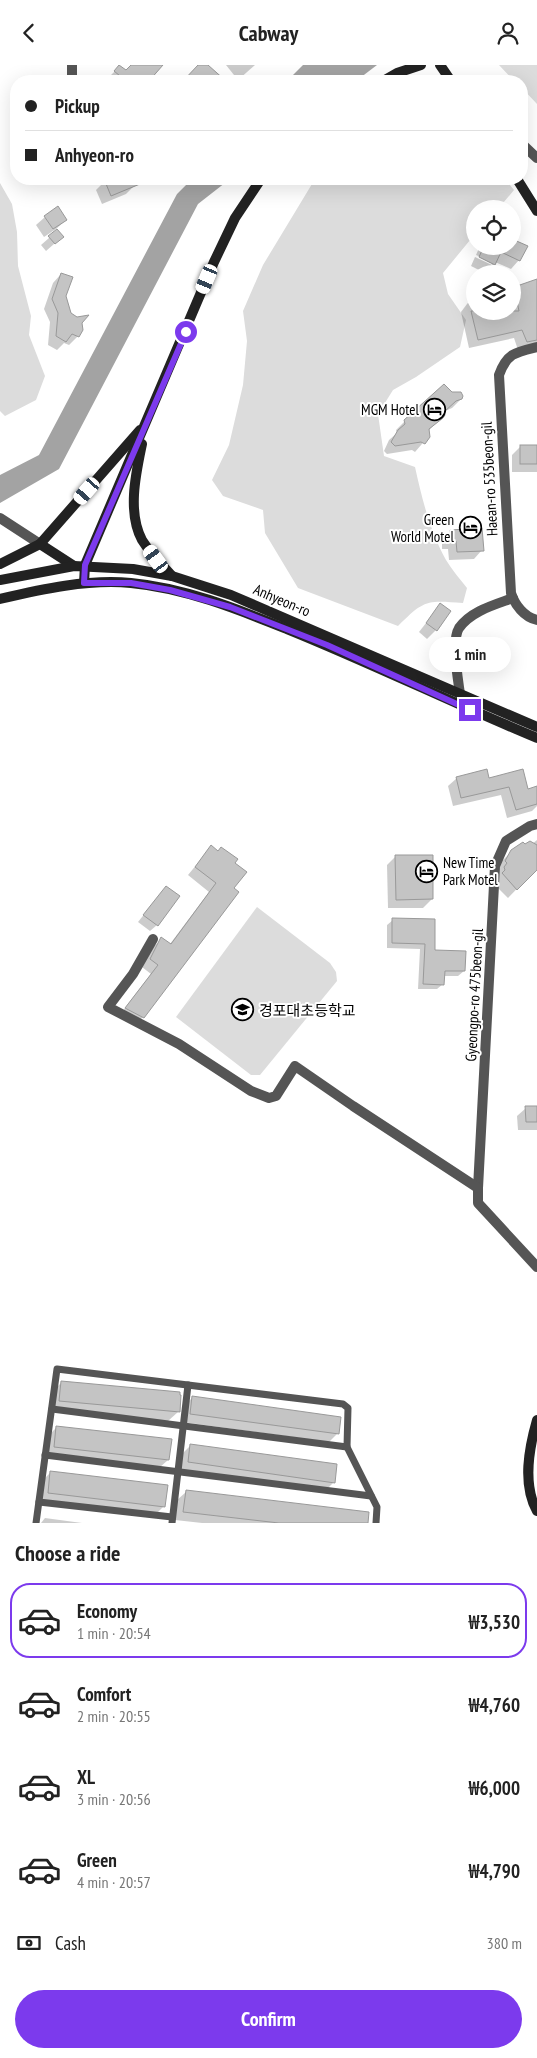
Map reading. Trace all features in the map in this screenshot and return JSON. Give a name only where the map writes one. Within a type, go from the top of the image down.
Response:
[{"type":"street","points":[[394,75],[421,65]]},
{"type":"street","points":[[440,65],[451,75]]},
{"type":"street","points":[[84,583],[85,565],[214,262],[236,218],[257,185]]},
{"type":"street","points":[[521,185],[537,211]]},
{"type":"street","name":"Haean-ro 535beon-gil","points":[[513,598],[511,593],[499,375],[503,365],[513,352],[537,347]]},
{"type":"street","points":[[0,564],[40,544],[146,424]]},
{"type":"street","points":[[146,424],[134,484],[134,512],[142,539],[172,576]]},
{"type":"street","points":[[0,518],[74,566]]},
{"type":"street","name":"Anhyeon-ro","points":[[0,580],[85,565],[133,569],[172,576],[231,595],[537,727]]},
{"type":"street","name":"Anhyeon-ro","points":[[0,599],[84,583],[131,583],[170,590],[230,607],[327,645],[537,738]]},
{"type":"street","points":[[460,694],[456,643],[459,629],[480,611],[513,598],[515,604],[522,611],[537,620]]},
{"type":"street","name":"Gyeongpo-ro 475beon-gil","points":[[537,824],[530,826],[506,841],[495,866],[478,1188],[478,1203],[537,1267]]},
{"type":"street","points":[[153,939],[133,974],[108,1007],[178,1044],[251,1091],[269,1098],[276,1096],[295,1066],[352,1107],[478,1188]]},
{"type":"street","points":[[537,1420],[529,1457],[528,1480],[537,1511]]},
{"type":"lane","points":[[36,1523],[57,1369],[343,1404],[348,1408],[347,1447],[376,1507],[376,1523]]},
{"type":"lane","points":[[39,1502],[172,1520],[188,1385]]},
{"type":"lane","points":[[52,1409],[347,1447]]},
{"type":"lane","points":[[45,1455],[371,1496]]},
{"type":"shaded area","points":[[303,65],[377,65],[364,75],[293,75]]},
{"type":"shaded area","points":[[499,65],[537,65],[537,104],[528,94],[528,75],[508,75]]},
{"type":"shaded area","points":[[0,183],[12,204],[17,232],[18,266],[31,316],[29,335],[45,376],[36,400],[5,416],[0,411]]},
{"type":"shaded area","points":[[186,185],[222,185],[198,204],[59,469],[0,503],[0,475],[39,455],[177,194]]},
{"type":"shaded area","points":[[311,185],[510,185],[514,190],[506,200],[466,200],[466,245],[443,273],[448,294],[466,320],[460,347],[393,390],[378,414],[384,456],[415,467],[435,538],[453,571],[467,588],[463,603],[433,602],[426,604],[414,611],[398,626],[298,588],[265,533],[263,510],[223,496],[212,480],[229,445],[243,385],[247,341],[243,311],[263,265]]},
{"type":"shaded area","points":[[257,907],[330,963],[336,972],[337,981],[260,1075],[251,1075],[176,1017]]},
{"type":"building","points":[[119,65],[126,70],[131,65],[163,65],[154,75],[119,75],[114,71]]},
{"type":"building","points":[[198,65],[208,65],[219,75],[189,75]]},
{"type":"building","points":[[106,185],[138,185],[111,196]]},
{"type":"building","points":[[58,206],[67,220],[53,229],[44,216]]},
{"type":"building","points":[[57,229],[64,237],[55,244],[48,236]]},
{"type":"building","points":[[521,243],[528,246],[520,261],[507,255],[521,255]]},
{"type":"building","points":[[480,255],[500,255],[495,265],[479,257]]},
{"type":"building","points":[[61,273],[73,277],[66,296],[71,313],[77,317],[89,315],[82,323],[83,330],[79,337],[72,334],[66,342],[56,336],[58,313],[52,299]]},
{"type":"building","points":[[537,279],[537,340],[527,342],[522,330],[478,340],[473,320],[521,320],[521,285]]},
{"type":"building","points":[[444,384],[452,392],[461,392],[462,399],[456,401],[444,412],[443,418],[429,429],[430,437],[425,444],[421,442],[395,446],[391,442],[398,430],[405,424],[404,420]]},
{"type":"building","points":[[520,445],[537,445],[537,464],[520,464]]},
{"type":"building","points":[[482,528],[484,551],[457,552],[456,541],[451,541],[450,530]]},
{"type":"building","points":[[440,603],[451,611],[437,631],[426,623]]},
{"type":"building","points":[[487,769],[489,778],[523,769],[528,789],[537,786],[537,804],[516,810],[509,787],[461,798],[456,777]]},
{"type":"building","points":[[530,841],[537,845],[537,870],[517,890],[502,873],[507,863],[505,861],[511,850],[523,842],[525,844]]},
{"type":"building","points":[[211,845],[218,851],[221,847],[238,859],[235,863],[247,872],[234,888],[239,892],[144,1018],[125,1008],[158,965],[150,959],[161,937],[171,944],[216,883],[195,867]]},
{"type":"building","points":[[395,855],[433,855],[433,899],[396,900]]},
{"type":"building","points":[[166,886],[180,896],[158,926],[143,915]]},
{"type":"building","points":[[392,918],[435,919],[435,950],[466,951],[465,971],[445,971],[444,985],[423,984],[425,944],[392,943]]},
{"type":"building","points":[[525,1106],[537,1106],[537,1122],[526,1122]]},
{"type":"building","points":[[61,1381],[180,1392],[180,1412],[59,1401]]},
{"type":"building","points":[[192,1396],[341,1417],[339,1434],[190,1414]]},
{"type":"building","points":[[56,1426],[172,1439],[169,1460],[54,1447]]},
{"type":"building","points":[[190,1444],[337,1464],[335,1483],[188,1462]]},
{"type":"building","points":[[50,1471],[168,1485],[165,1507],[48,1493]]},
{"type":"building","points":[[186,1490],[369,1512],[368,1523],[279,1523],[183,1512]]},
{"type":"place","name":"MGM Hotel","points":[[435,409]]},
{"type":"place","name":"Green World Motel","points":[[470,528]]},
{"type":"place","name":"New Time Park Motel","points":[[427,871]]},
{"type":"place","name":"경포대초등학교","points":[[243,1010]]},
{"type":"route","points":[[186,332],[85,565],[84,583],[131,583],[170,590],[230,607],[327,645],[470,710]]}]
